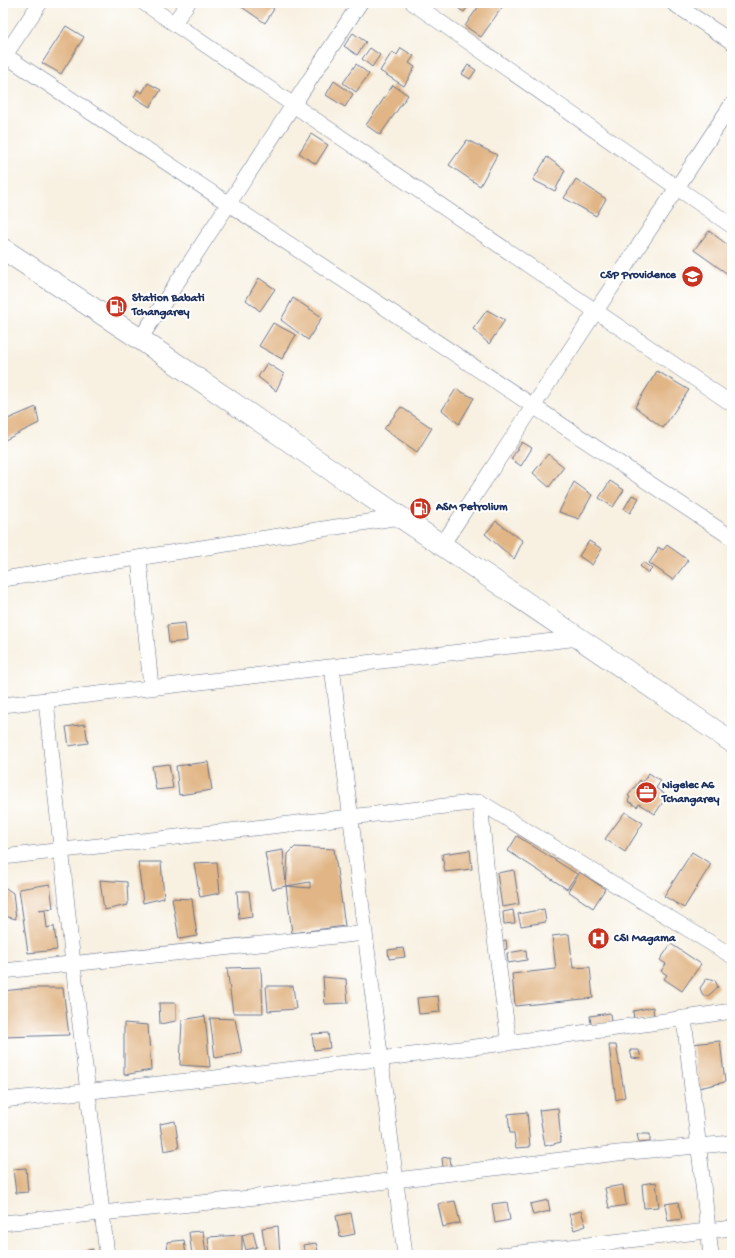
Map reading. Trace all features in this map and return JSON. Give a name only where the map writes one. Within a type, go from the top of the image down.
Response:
[{"type":"main road","points":[[3,249],[140,339],[732,742]]},
{"type":"street","points":[[40,3],[4,55],[732,538]]},
{"type":"street","points":[[144,3],[732,404]]},
{"type":"street","points":[[174,23],[188,3]]},
{"type":"street","points":[[140,339],[360,3]]},
{"type":"street","points":[[413,3],[732,226]]},
{"type":"street","points":[[673,3],[732,42]]},
{"type":"street","points":[[442,545],[732,104]]},
{"type":"street","points":[[3,579],[400,517]]},
{"type":"street","points":[[139,558],[151,688]]},
{"type":"street","points":[[3,705],[579,638]]},
{"type":"street","points":[[332,667],[405,1255]]},
{"type":"street","points":[[46,700],[72,964],[107,1255]]},
{"type":"street","points":[[480,802],[509,1043]]},
{"type":"street","points":[[3,857],[480,802],[732,956]]},
{"type":"street","points":[[3,971],[365,933]]},
{"type":"street","points":[[3,1100],[380,1059],[509,1043],[732,1011]]},
{"type":"street","points":[[684,1018],[711,1255]]},
{"type":"street","points":[[3,1223],[240,1198],[618,1153],[732,1143]]},
{"type":"street","points":[[501,1255],[531,1253],[732,1228]]},
{"type":"building","points":[[236,3],[266,3],[274,9],[265,23]]},
{"type":"building","points":[[464,3],[471,3],[464,12],[459,9]]},
{"type":"building","points":[[481,3],[505,3],[481,37],[465,26]]},
{"type":"building","points":[[66,26],[84,37],[61,74],[42,63]]},
{"type":"building","points":[[353,33],[366,42],[357,55],[344,46]]},
{"type":"building","points":[[370,48],[380,55],[372,67],[362,59]]},
{"type":"building","points":[[401,48],[414,56],[409,63],[415,67],[404,86],[380,71],[392,52],[397,55]]},
{"type":"building","points":[[356,64],[369,74],[356,92],[343,83]]},
{"type":"building","points":[[468,65],[476,70],[470,79],[462,74]]},
{"type":"building","points":[[334,81],[353,94],[345,107],[326,95]]},
{"type":"building","points":[[148,83],[161,90],[150,107],[134,97],[138,90],[142,93]]},
{"type":"building","points":[[393,85],[408,95],[380,135],[366,125]]},
{"type":"building","points":[[311,134],[328,145],[316,164],[299,153]]},
{"type":"building","points":[[467,140],[497,155],[480,186],[449,165]]},
{"type":"building","points":[[547,157],[565,170],[555,191],[533,180]]},
{"type":"building","points":[[576,179],[606,199],[596,216],[564,198]]},
{"type":"building","points":[[709,231],[732,248],[732,277],[694,250]]},
{"type":"building","points":[[259,278],[275,289],[260,311],[246,300]]},
{"type":"building","points":[[293,298],[322,317],[308,340],[281,320]]},
{"type":"building","points":[[487,310],[505,320],[489,344],[473,329]]},
{"type":"building","points":[[273,323],[296,335],[282,359],[259,346]]},
{"type":"building","points":[[267,363],[284,374],[276,391],[258,377]]},
{"type":"building","points":[[657,371],[689,390],[663,428],[635,407]]},
{"type":"building","points":[[456,389],[474,398],[459,424],[442,410]]},
{"type":"building","points":[[36,407],[39,423],[3,441],[3,421]]},
{"type":"building","points":[[401,407],[432,428],[417,452],[384,429]]},
{"type":"building","points":[[522,442],[532,448],[521,466],[511,459]]},
{"type":"building","points":[[548,454],[564,467],[549,487],[533,473]]},
{"type":"building","points":[[610,481],[624,490],[613,507],[599,498]]},
{"type":"building","points":[[574,482],[592,495],[579,519],[559,512]]},
{"type":"building","points":[[632,495],[639,498],[630,513],[624,509]]},
{"type":"building","points":[[496,521],[523,541],[514,559],[485,534]]},
{"type":"building","points":[[589,541],[602,549],[592,565],[579,556]]},
{"type":"building","points":[[667,545],[688,560],[673,580],[649,563],[658,547],[663,550]]},
{"type":"building","points":[[643,562],[652,569],[648,573],[640,566]]},
{"type":"building","points":[[185,623],[187,641],[169,643],[167,625]]},
{"type":"building","points":[[85,724],[88,743],[69,746],[66,727]]},
{"type":"building","points":[[208,762],[212,790],[179,795],[176,766]]},
{"type":"building","points":[[169,764],[173,788],[156,790],[152,766]]},
{"type":"building","points":[[649,773],[661,781],[656,788],[667,796],[655,814],[639,804],[637,807],[628,801],[630,797],[628,796],[640,780],[642,783]]},
{"type":"building","points":[[625,812],[643,823],[625,852],[605,839]]},
{"type":"building","points":[[517,836],[577,874],[567,889],[508,851]]},
{"type":"building","points":[[295,847],[334,849],[345,926],[292,933],[286,886],[288,854]],"holes":[[[310,882],[310,888],[286,886]]]},
{"type":"building","points":[[283,850],[286,886],[272,889],[265,853]]},
{"type":"building","points":[[470,850],[472,869],[445,872],[442,854]]},
{"type":"building","points":[[692,852],[711,864],[684,908],[664,896]]},
{"type":"building","points":[[138,862],[161,862],[164,898],[143,903]]},
{"type":"building","points":[[217,862],[220,893],[200,897],[194,863]]},
{"type":"building","points":[[514,870],[519,904],[502,907],[497,873]]},
{"type":"building","points":[[580,872],[605,889],[593,908],[568,891]]},
{"type":"building","points":[[100,880],[127,882],[128,905],[104,910]]},
{"type":"building","points":[[50,884],[53,908],[39,910],[45,910],[47,928],[54,926],[57,950],[28,953],[19,889]]},
{"type":"building","points":[[3,886],[13,893],[16,919],[4,916]]},
{"type":"building","points":[[237,891],[249,891],[252,917],[239,919]]},
{"type":"building","points":[[172,898],[192,899],[197,936],[179,939]]},
{"type":"building","points":[[544,909],[546,922],[521,926],[518,914]]},
{"type":"building","points":[[513,910],[515,923],[504,924],[503,912]]},
{"type":"building","points":[[569,934],[573,968],[590,967],[593,998],[515,1006],[512,974],[556,969],[552,936]]},
{"type":"building","points":[[506,940],[507,949],[501,950],[500,941]]},
{"type":"building","points":[[671,944],[701,964],[682,991],[664,979],[667,975],[661,971],[666,964],[660,960]]},
{"type":"building","points":[[403,948],[405,957],[389,959],[388,950]]},
{"type":"building","points":[[526,950],[527,960],[508,963],[507,953]]},
{"type":"building","points":[[261,967],[263,1013],[233,1013],[227,968]]},
{"type":"building","points":[[323,977],[346,979],[348,1003],[325,1004]]},
{"type":"building","points":[[707,978],[715,980],[718,987],[708,996],[703,996],[700,988]]},
{"type":"building","points":[[266,986],[293,986],[296,1009],[268,1011]]},
{"type":"building","points":[[30,988],[63,988],[69,1035],[3,1037],[3,991]]},
{"type":"building","points":[[438,996],[440,1012],[419,1014],[417,998]]},
{"type":"building","points":[[159,1003],[176,1003],[176,1021],[160,1024]]},
{"type":"building","points":[[653,1007],[654,1017],[634,1021],[633,1011]]},
{"type":"building","points":[[610,1013],[611,1023],[591,1025],[590,1016]]},
{"type":"building","points":[[205,1016],[210,1067],[180,1065],[182,1020]]},
{"type":"building","points":[[210,1018],[235,1019],[242,1053],[215,1058]]},
{"type":"building","points":[[124,1023],[148,1025],[151,1070],[124,1075]]},
{"type":"building","points":[[328,1033],[330,1048],[314,1050],[312,1034]]},
{"type":"building","points":[[720,1041],[725,1082],[699,1088],[692,1044]]},
{"type":"building","points":[[609,1045],[616,1045],[625,1097],[616,1100]]},
{"type":"building","points":[[630,1050],[639,1050],[641,1059],[632,1058]]},
{"type":"building","points":[[558,1108],[561,1142],[545,1146],[539,1110]]},
{"type":"building","points":[[527,1112],[530,1147],[516,1148],[514,1133],[510,1133],[508,1114]]},
{"type":"building","points":[[175,1121],[179,1148],[164,1151],[160,1124]]},
{"type":"building","points":[[637,1134],[650,1134],[650,1142],[639,1143]]},
{"type":"building","points":[[450,1157],[451,1167],[443,1168],[442,1158]]},
{"type":"building","points":[[26,1168],[28,1192],[16,1193],[13,1169]]},
{"type":"building","points":[[656,1182],[659,1207],[644,1208],[642,1184]]},
{"type":"building","points":[[623,1185],[626,1205],[609,1208],[605,1188]]},
{"type":"building","points":[[548,1200],[550,1211],[533,1215],[530,1204]]},
{"type":"building","points":[[455,1201],[460,1223],[443,1227],[438,1204]]},
{"type":"building","points":[[507,1202],[510,1220],[495,1223],[492,1204]]},
{"type":"building","points":[[678,1202],[682,1219],[668,1221],[665,1204]]},
{"type":"building","points":[[581,1211],[586,1226],[574,1230],[569,1214]]},
{"type":"building","points":[[351,1213],[355,1234],[340,1237],[336,1216]]},
{"type":"building","points":[[278,1226],[280,1255],[266,1255],[262,1228]]},
{"type":"building","points":[[203,1231],[206,1254],[192,1255],[189,1232]]},
{"type":"building","points":[[253,1232],[257,1247],[246,1250],[242,1235]]},
{"type":"building","points":[[242,1235],[242,1252],[210,1255],[208,1237]]},
{"type":"building","points":[[184,1240],[186,1255],[168,1255],[167,1242]]},
{"type":"building","points":[[316,1243],[319,1255],[305,1255],[303,1245]]},
{"type":"building","points":[[93,1249],[94,1255],[76,1255],[76,1253]]},
{"type":"place","name":"CSP Providence","points":[[692,276]]},
{"type":"place","name":"Station Babati Tchangarey","points":[[116,306]]},
{"type":"place","name":"ASM Petrolium","points":[[421,508]]},
{"type":"place","name":"Nigelec A6 Tchangarey","points":[[647,793]]},
{"type":"place","name":"CSI Magama","points":[[599,939]]}]
